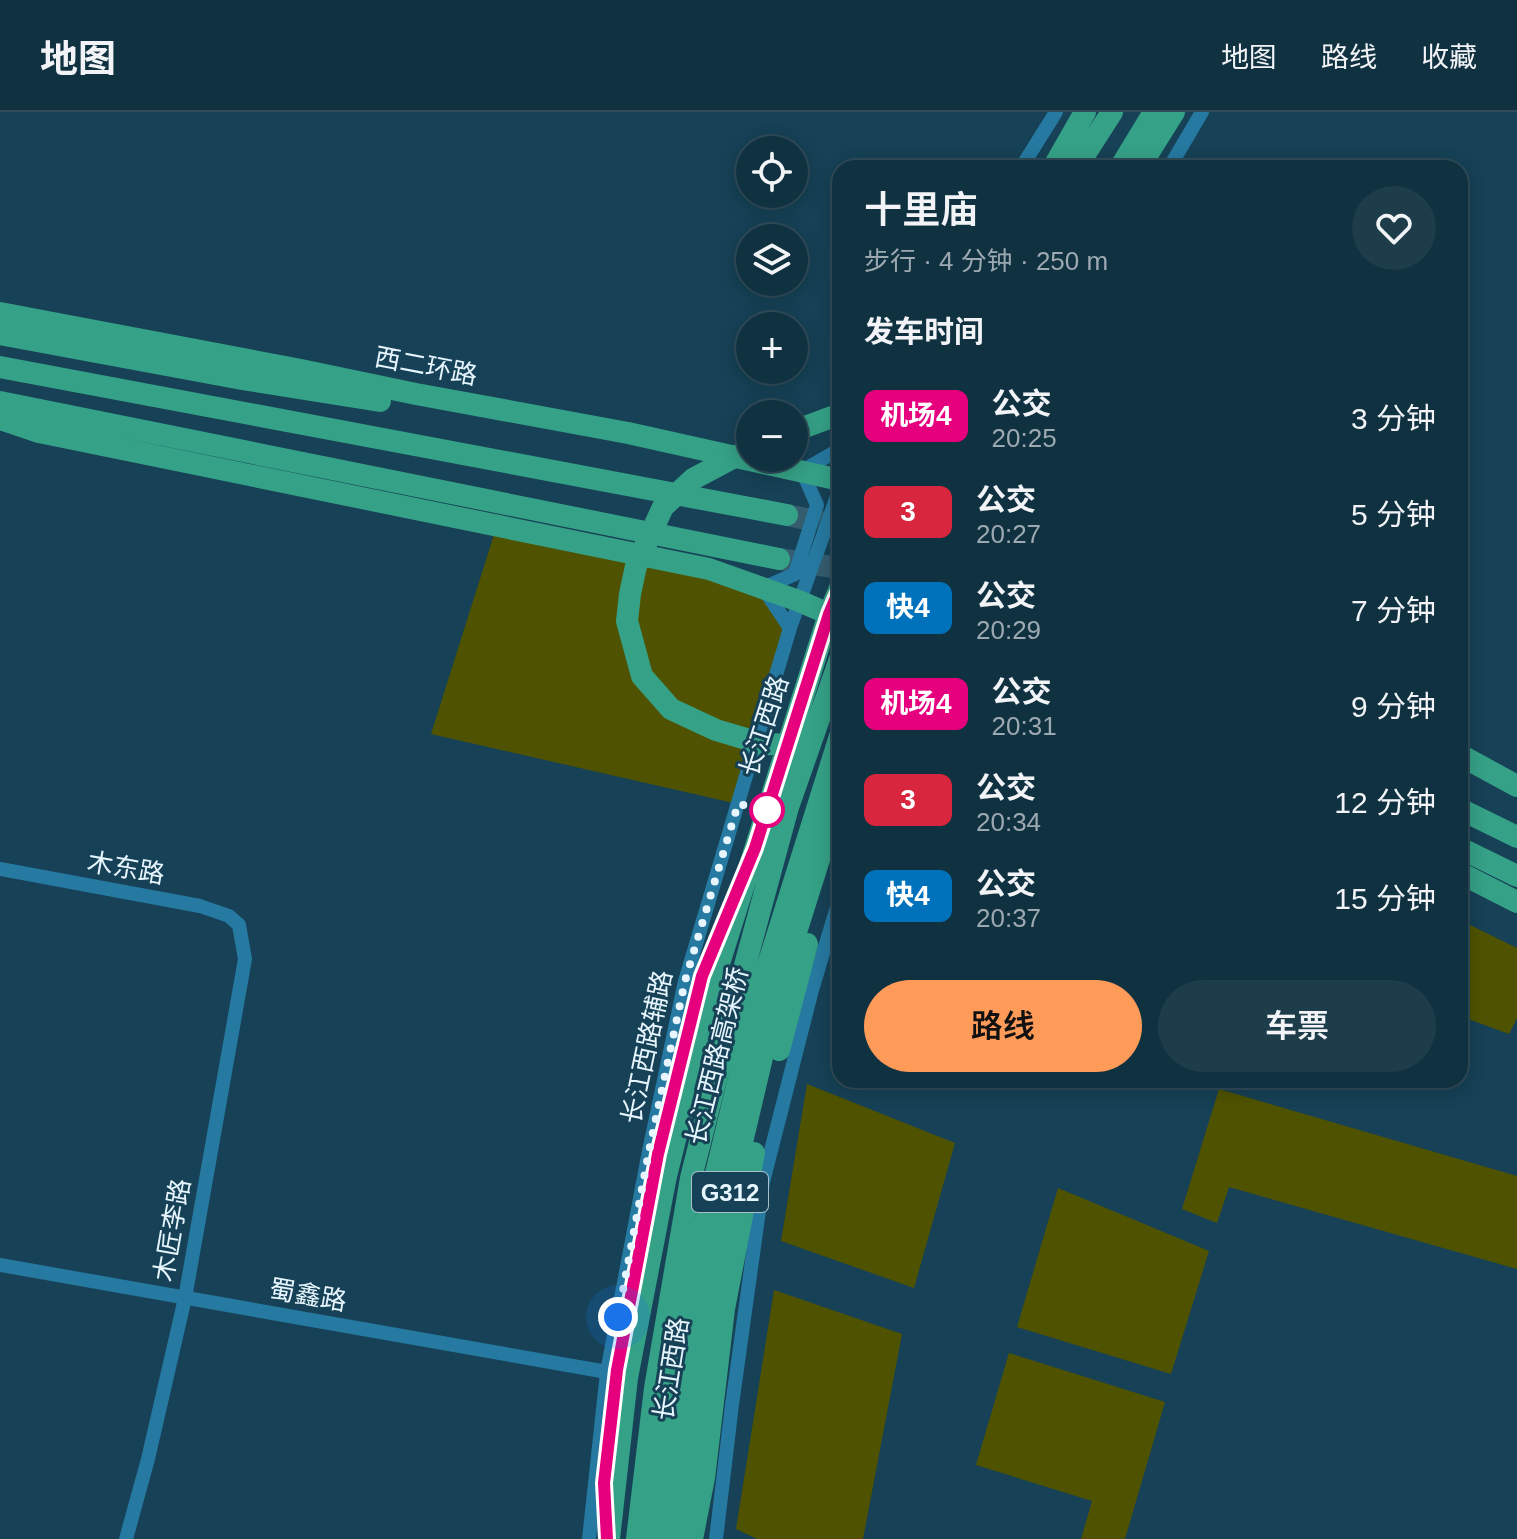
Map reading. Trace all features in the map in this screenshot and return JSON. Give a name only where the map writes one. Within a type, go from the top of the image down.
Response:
[{"type":"highway","points":[[1058,160],[1085,112]]},
{"type":"highway","points":[[1081,160],[1112,112]]},
{"type":"highway","points":[[1125,160],[1154,112]]},
{"type":"highway","points":[[1144,160],[1174,112]]},
{"type":"highway","name":"西二环路","points":[[0,313],[628,433],[736,457]]},
{"type":"highway","points":[[0,334],[242,379],[541,429],[650,443],[736,446]]},
{"type":"highway","points":[[0,367],[787,515]]},
{"type":"highway","points":[[0,402],[779,559]]},
{"type":"highway","points":[[808,426],[832,417]]},
{"type":"highway","points":[[0,419],[39,432],[709,569],[832,613]]},
{"type":"highway","points":[[736,455],[693,479],[663,507],[636,566],[627,621],[642,676],[671,709],[716,730],[763,744],[815,745],[832,740]]},
{"type":"highway","name":"西二环路","points":[[806,472],[832,478]]},
{"type":"highway","name":"长江西路","points":[[608,1539],[604,1483],[617,1370],[658,1154],[702,976],[755,848],[832,623]]},
{"type":"highway","name":"长江西路高架桥","points":[[637,1539],[655,1388],[691,1178],[788,807],[832,682]]},
{"type":"highway","points":[[1468,759],[1517,786]]},
{"type":"highway","name":"长江西路高架桥","points":[[657,1539],[674,1385],[712,1190],[761,987],[832,762]]},
{"type":"highway","points":[[1468,813],[1517,837]]},
{"type":"highway","name":"长江西路","points":[[678,1539],[694,1396],[728,1201],[779,986],[832,817]]},
{"type":"highway","points":[[692,1539],[704,1478],[724,1309],[760,1121],[823,888],[820,852]]},
{"type":"highway","points":[[1468,852],[1517,876]]},
{"type":"highway","points":[[1468,877],[1517,902]]},
{"type":"highway","points":[[1468,890],[1517,915]]},
{"type":"street","points":[[1026,160],[1056,112]]},
{"type":"street","points":[[1174,160],[1202,112]]},
{"type":"street","points":[[808,468],[832,454]]},
{"type":"street","points":[[790,628],[763,588],[795,574],[817,505],[802,472]]},
{"type":"street","name":"长江西路辅路","points":[[589,1539],[607,1372],[685,981],[790,628],[832,510]]},
{"type":"street","name":"木东路","points":[[0,869],[200,906],[229,916],[239,925]]},
{"type":"street","points":[[716,1539],[763,1182],[832,924]]},
{"type":"street","name":"木匠李路","points":[[126,1539],[185,1298],[245,959],[239,925]]},
{"type":"street","name":"蜀鑫路","points":[[0,1265],[607,1372]]},
{"type":"shaded area","points":[[497,525],[763,588],[790,628],[738,804],[431,734]]},
{"type":"shaded area","points":[[1468,924],[1517,948],[1517,1018],[1509,1034],[1468,1019]]},
{"type":"shaded area","points":[[807,1084],[955,1143],[914,1288],[781,1241]]},
{"type":"shaded area","points":[[1219,1089],[1517,1176],[1517,1269],[1229,1187],[1217,1223],[1182,1209]]},
{"type":"shaded area","points":[[1058,1188],[1209,1251],[1171,1374],[1017,1327]]},
{"type":"shaded area","points":[[774,1290],[902,1334],[863,1539],[757,1539],[736,1529]]},
{"type":"shaded area","points":[[1009,1353],[1165,1402],[1125,1539],[1081,1539],[1092,1501],[976,1465]]},
{"type":"tunnel","points":[[787,515],[832,524]]},
{"type":"tunnel","points":[[779,559],[832,567]]},
{"type":"bus line","name":"机场4","points":[[607,1539],[604,1483],[617,1370],[658,1154],[702,976],[755,848],[832,607]]},
{"type":"route","points":[[618,1317],[685,981],[738,804],[767,810]]}]
